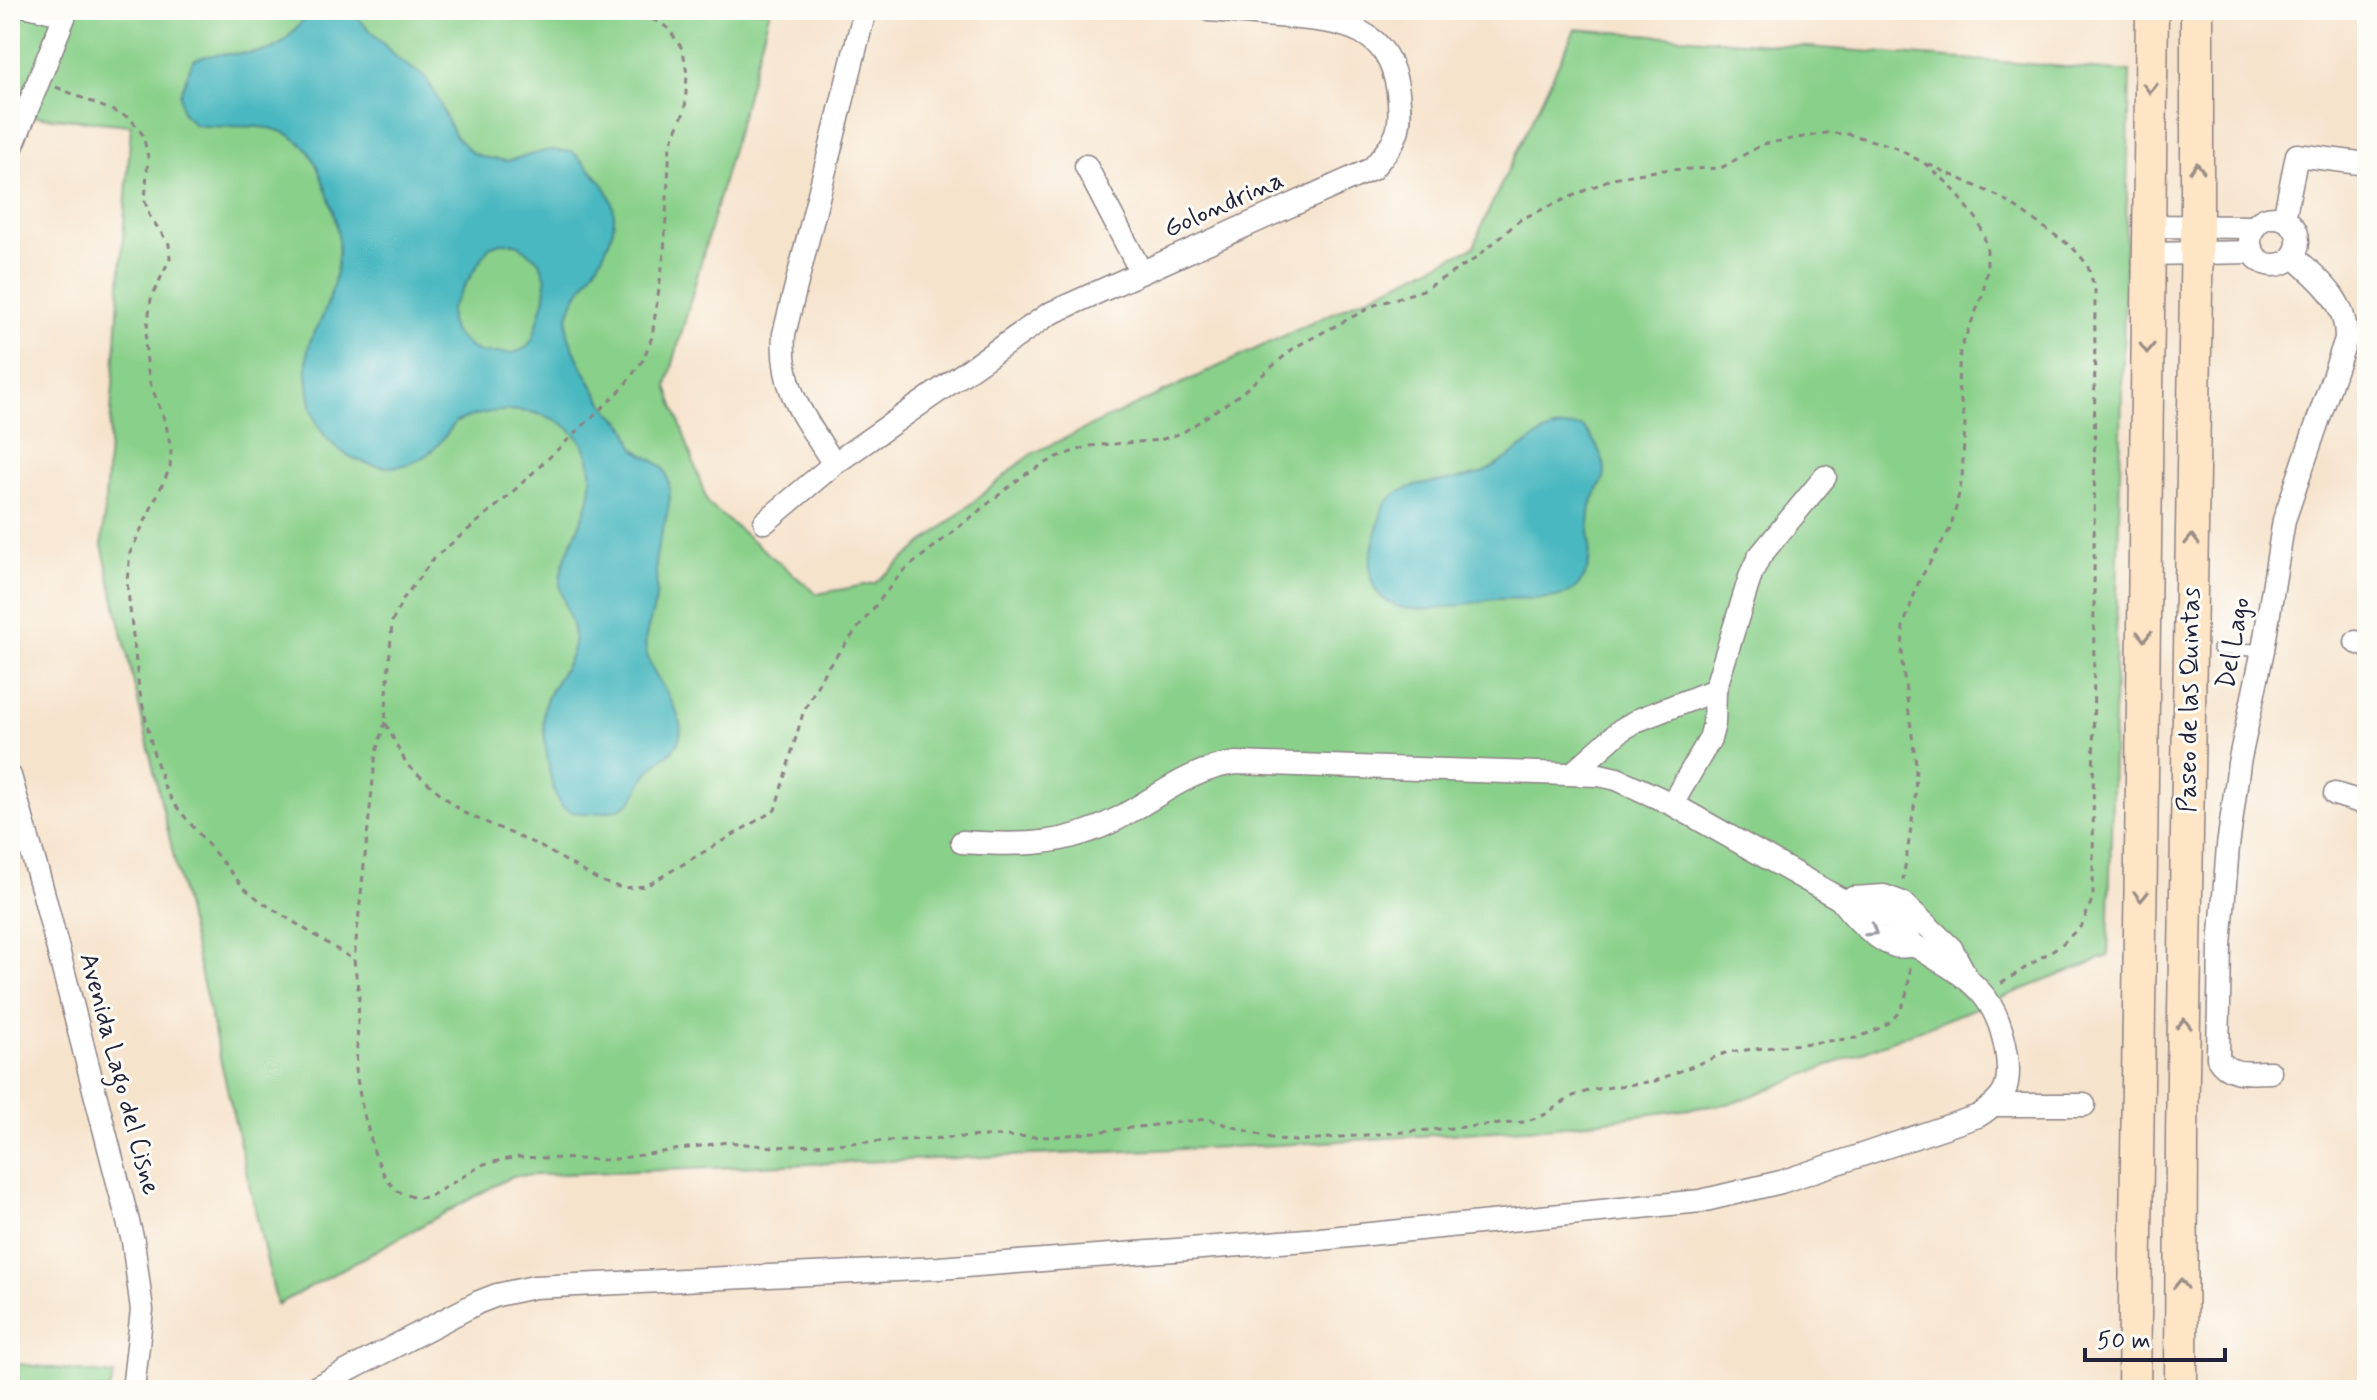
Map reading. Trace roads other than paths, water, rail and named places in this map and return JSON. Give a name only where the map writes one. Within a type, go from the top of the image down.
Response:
[{"type":"main road","name":"Paseo de las Quintas","points":[[2134,1390],[2152,10]]},
{"type":"main road","name":"Paseo de las Quintas","points":[[2181,1390],[2197,240],[2197,10]]},
{"type":"main road","points":[[2135,1334],[2180,1337]]},
{"type":"street","points":[[834,464],[793,399],[783,354],[784,334],[865,10]]},
{"type":"street","name":"Golondrina","points":[[765,522],[834,464],[1049,314],[1372,169],[1397,139],[1401,115],[1395,71],[1379,44],[1354,26],[1325,20],[1209,10]]},
{"type":"street","points":[[10,152],[66,15]]},
{"type":"street","points":[[2284,219],[2297,155],[2367,164]]},
{"type":"street","points":[[1086,166],[1141,272]]},
{"type":"street","points":[[2148,240],[2197,240],[2253,252],[2267,264],[2277,265],[2293,256],[2298,246],[2298,235],[2293,225],[2284,219],[2268,218],[2255,227],[2197,240]]},
{"type":"street","points":[[2253,252],[2251,235],[2255,227]]},
{"type":"street","name":"Del Lago","points":[[2270,1072],[2232,1072],[2218,1058],[2220,946],[2228,846],[2239,763],[2263,650],[2284,520],[2346,339],[2340,304],[2293,256]]},
{"type":"street","points":[[1672,804],[1710,739],[1714,724],[1715,690],[1743,594],[1759,557],[1825,477]]},
{"type":"street","points":[[1573,773],[1621,730],[1638,720],[1715,690]]},
{"type":"street","points":[[962,842],[1008,845],[1050,843],[1082,834],[1215,765],[1236,763],[1573,773],[1617,779],[1672,804],[1840,899],[1857,922],[1896,946],[1914,946],[1966,976]]},
{"type":"street","name":"Avenida Lago del Cisne","points":[[10,776],[48,910],[133,1241],[142,1310],[133,1390]]},
{"type":"street","points":[[2335,794],[2367,804]]},
{"type":"street","points":[[311,1390],[479,1302],[534,1287],[939,1268],[1256,1244],[1701,1201],[1781,1182],[1978,1116],[1995,1105],[2007,1089],[2008,1066],[1997,1015],[1966,976],[1951,948],[1903,903],[1884,896],[1840,899]]},
{"type":"street","points":[[1995,1105],[2084,1105]]},
{"type":"lane","points":[[20,10],[66,15]]},
{"type":"lane","points":[[2219,649],[2263,650]]},
{"type":"water","points":[[317,11],[342,13],[359,19],[399,60],[424,76],[454,135],[471,152],[507,161],[549,150],[573,152],[605,187],[612,201],[613,229],[602,257],[572,304],[567,328],[580,362],[604,403],[625,426],[635,448],[659,464],[668,479],[670,500],[656,558],[656,598],[645,644],[649,660],[673,704],[680,726],[675,747],[647,774],[632,801],[624,807],[580,813],[561,805],[552,784],[545,739],[545,704],[569,660],[574,644],[573,628],[560,580],[589,498],[591,470],[584,447],[571,430],[552,418],[529,412],[505,411],[480,414],[456,422],[430,453],[402,465],[386,467],[370,464],[339,450],[318,425],[307,376],[310,342],[332,290],[338,248],[335,218],[318,169],[309,152],[285,133],[256,126],[195,125],[182,112],[180,94],[193,60],[211,55],[269,50],[283,42]],"holes":[[[516,243],[540,262],[546,279],[545,297],[533,338],[526,348],[514,353],[482,353],[454,333],[450,309],[489,247]]]},
{"type":"water","points":[[1583,427],[1598,449],[1605,470],[1590,514],[1587,571],[1574,589],[1557,597],[1496,599],[1422,610],[1388,602],[1376,591],[1370,572],[1371,557],[1383,507],[1392,497],[1416,486],[1484,472],[1549,431]]}]
